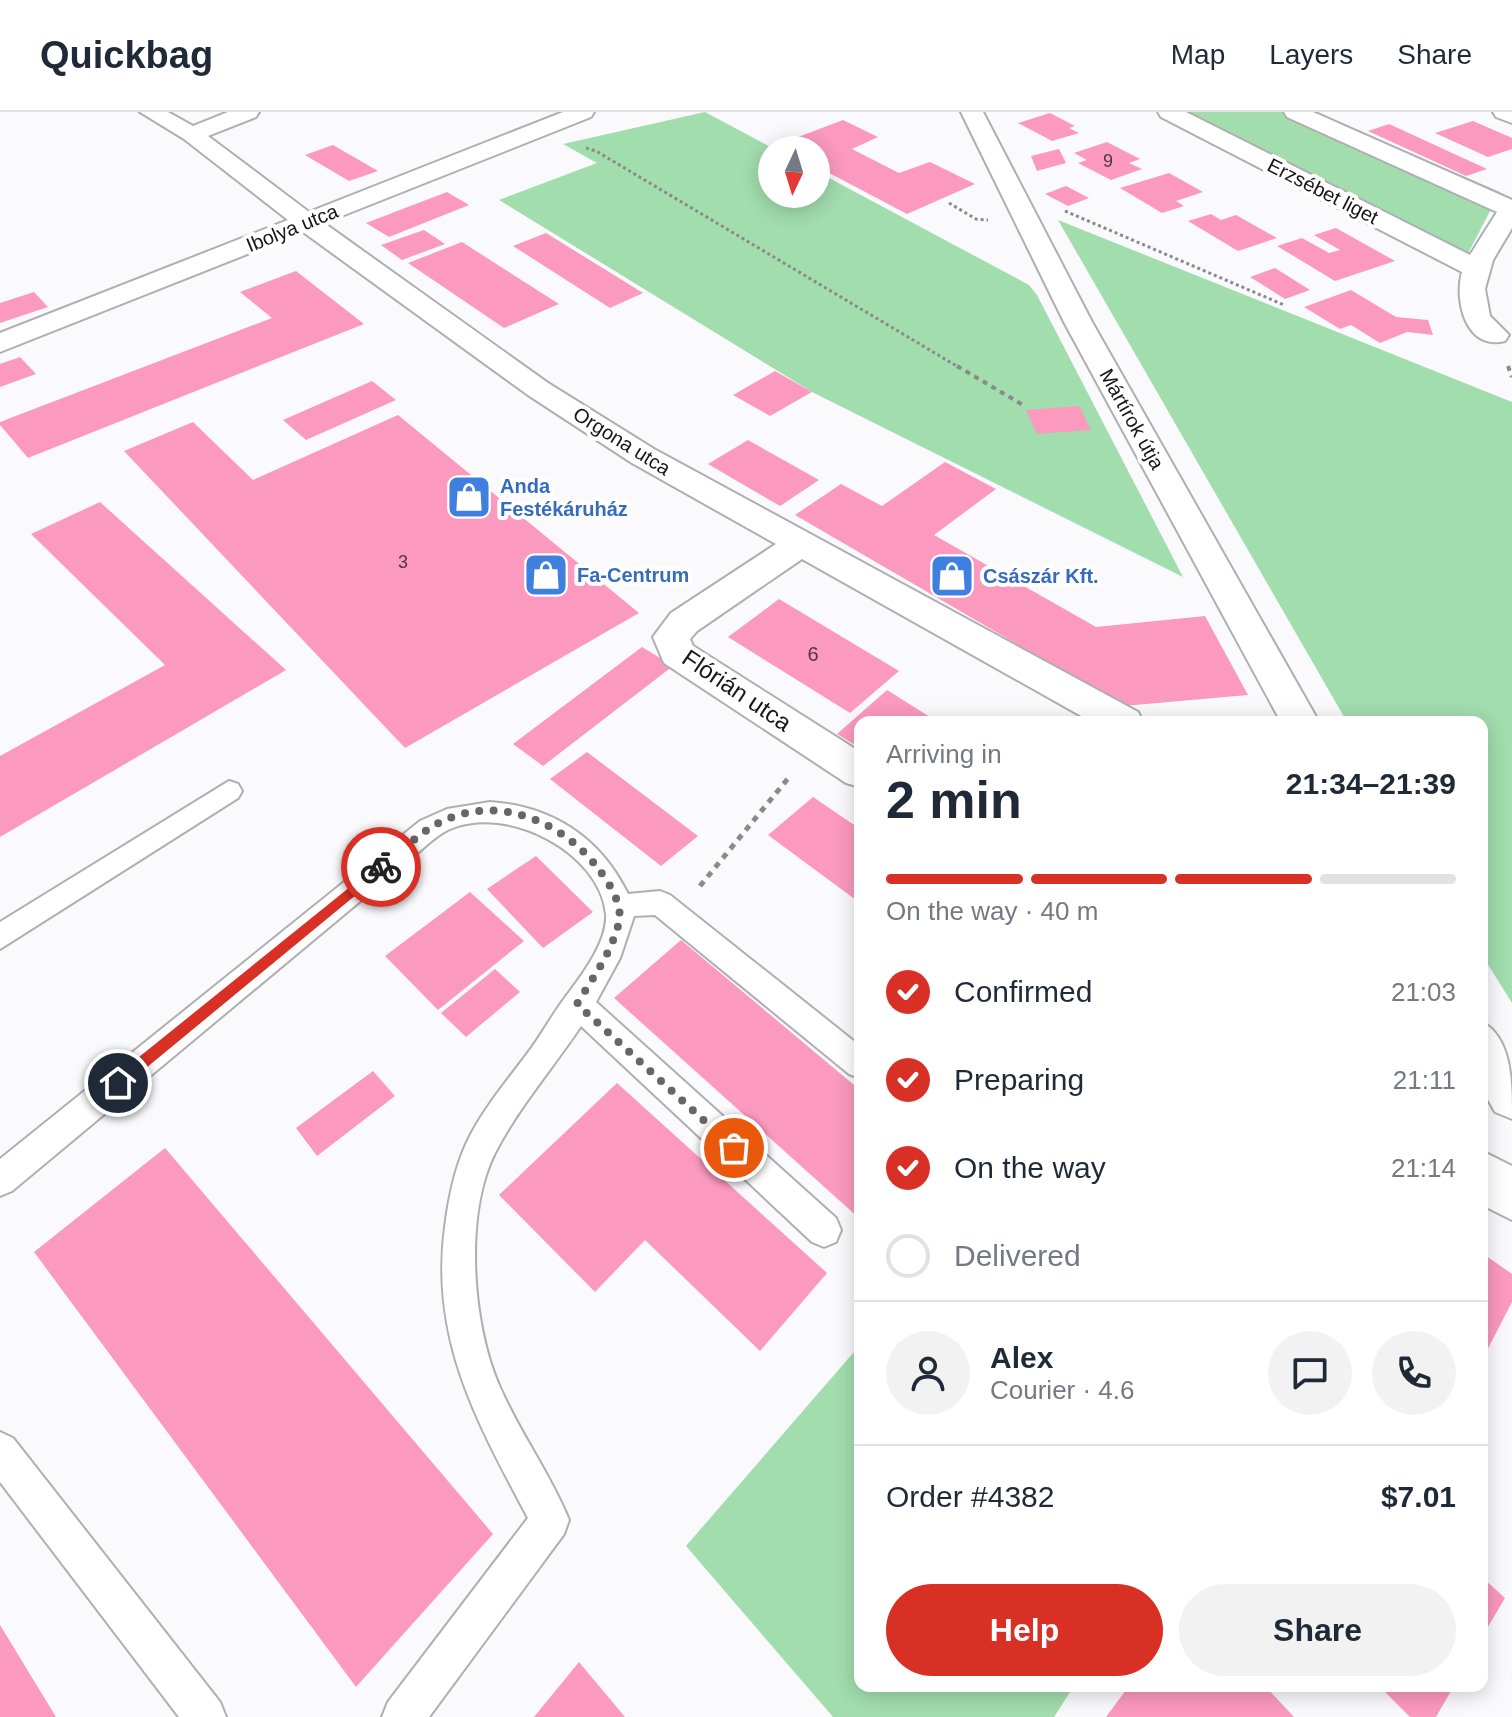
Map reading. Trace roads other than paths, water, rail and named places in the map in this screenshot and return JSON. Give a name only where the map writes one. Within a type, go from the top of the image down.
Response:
[{"type":"street","name":"Orgona utca","points":[[151,112],[192,134],[306,222],[538,389],[643,456],[1113,716]]},
{"type":"street","points":[[192,134],[248,112]]},
{"type":"street","name":"Ibolya utca","points":[[0,343],[583,112]]},
{"type":"street","name":"Mártírok útja","points":[[972,112],[1078,322],[1297,716]]},
{"type":"street","name":"Erzsébet liget","points":[[1169,112],[1476,269]]},
{"type":"street","points":[[1295,112],[1512,208],[1476,269],[1470,292],[1477,317],[1495,335]]},
{"type":"street","points":[[1504,112],[1512,116]]},
{"type":"street","name":"Flórián utca","points":[[799,545],[684,622],[671,637],[677,654],[854,768]]},
{"type":"street","points":[[1488,1054],[1512,1096]]},
{"type":"street","points":[[1488,1180],[1512,1195]]},
{"type":"lane","points":[[0,937],[229,791]]},
{"type":"lane","points":[[0,1180],[402,850],[444,820],[481,811],[516,813],[544,822],[584,850],[615,894],[620,920],[606,957],[479,1152],[461,1224],[459,1301],[480,1384],[550,1520],[403,1717]]},
{"type":"lane","points":[[617,906],[660,903],[854,1059]]},
{"type":"lane","points":[[577,1004],[824,1230]]},
{"type":"lane","points":[[0,1451],[205,1717]]},
{"type":"place","name":"Anda Festékáruház","points":[[469,497]]},
{"type":"place","name":"Fa-Centrum","points":[[546,575]]},
{"type":"place","name":"Császár Kft.","points":[[952,576]]}]
